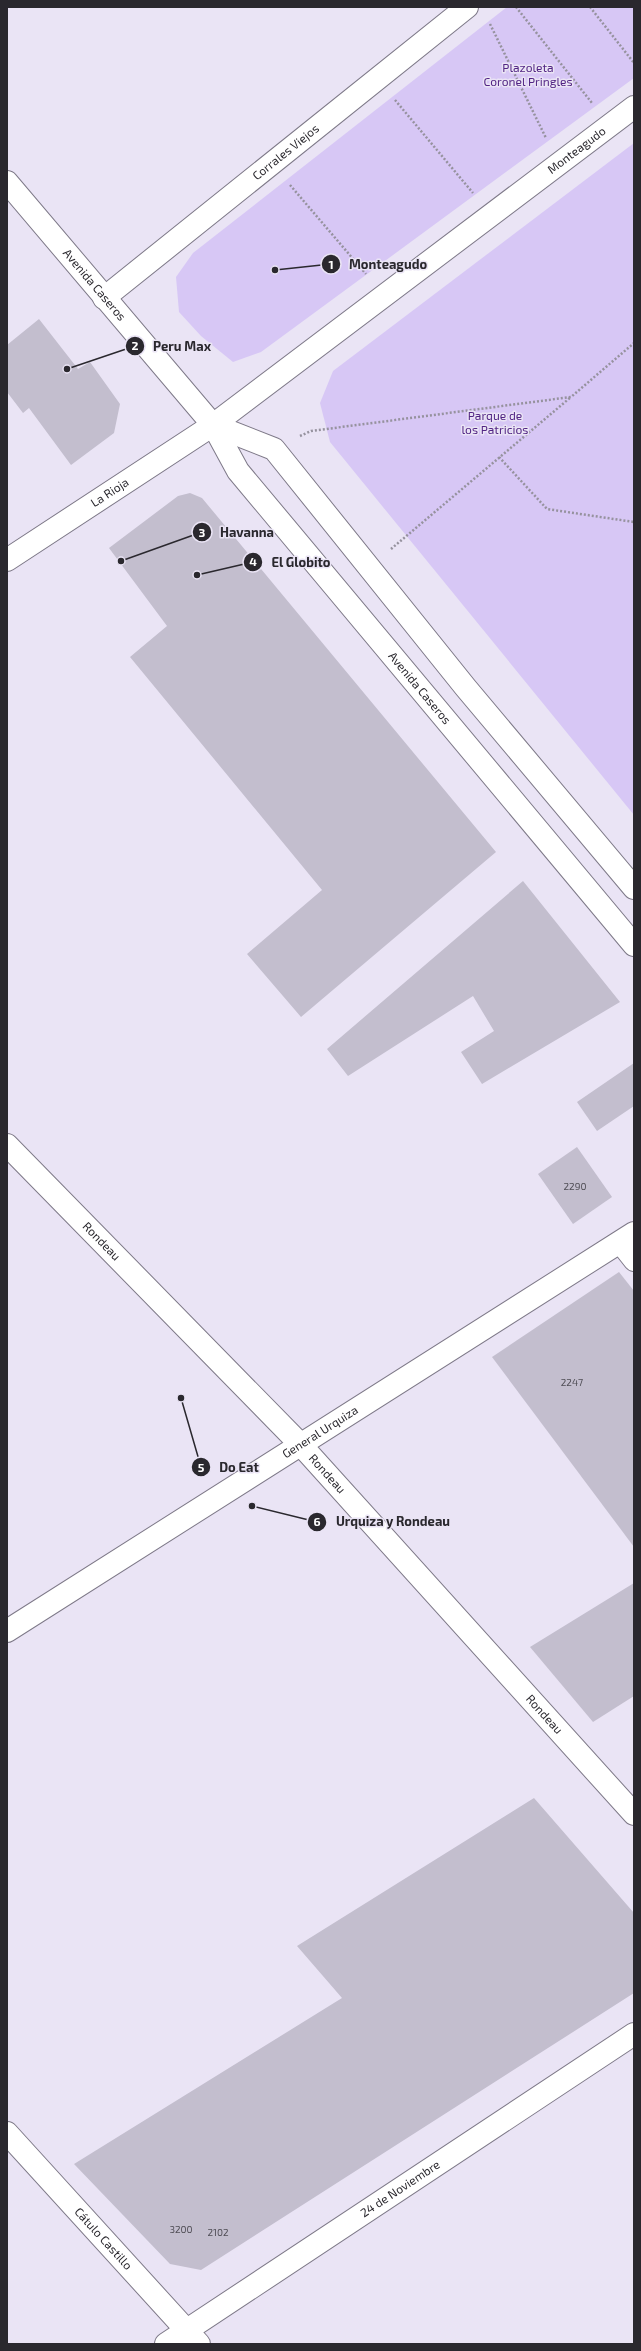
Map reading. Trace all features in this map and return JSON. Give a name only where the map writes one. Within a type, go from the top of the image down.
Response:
[{"type":"street","name":"Corrales Viejos","points":[[104,298],[467,7]]},
{"type":"street","name":"Monteagudo","points":[[213,425],[634,107]]},
{"type":"street","name":"Avenida Caseros","points":[[7,182],[213,425],[238,471],[634,945]]},
{"type":"street","name":"Avenida Caseros","points":[[213,425],[274,449],[466,688],[634,888]]},
{"type":"street","name":"La Rioja","points":[[7,560],[213,425]]},
{"type":"street","name":"Rondeau","points":[[7,1145],[300,1444],[634,1814]]},
{"type":"street","name":"General Urquiza","points":[[7,1631],[627,1238]]},
{"type":"street","name":"24 de Noviembre","points":[[166,2344],[193,2337],[634,2034]]},
{"type":"street","name":"Cátulo Castillo","points":[[7,2133],[193,2337]]},
{"type":"lane","points":[[627,1238],[634,1261]]},
{"type":"path","points":[[516,7],[609,125]]},
{"type":"path","points":[[590,7],[634,63]]},
{"type":"path","points":[[489,21],[559,164]]},
{"type":"path","points":[[377,79],[492,214]]},
{"type":"path","points":[[272,163],[385,295]]},
{"type":"path","points":[[370,567],[634,343]]},
{"type":"path","points":[[274,449],[311,431],[571,397]]},
{"type":"path","points":[[500,457],[547,509],[634,522]]},
{"type":"green space","name":"Plazoleta Coronel Pringles","points":[[507,7],[634,7],[634,78],[261,352],[233,362],[201,336],[179,312],[176,277],[193,253]]},
{"type":"green space","name":"Parque de los Patricios","points":[[634,143],[634,815],[330,442],[320,403],[333,371]]},
{"type":"building","points":[[39,319],[78,369],[90,362],[120,404],[114,433],[71,465],[29,408],[23,413],[7,392],[7,345]]},
{"type":"building","points":[[190,493],[202,498],[496,852],[301,1017],[247,954],[322,890],[130,657],[167,626],[109,548],[178,496]]},
{"type":"building","points":[[523,881],[620,1002],[482,1084],[461,1052],[494,1031],[473,996],[348,1076],[327,1049]]},
{"type":"building","points":[[634,1063],[634,1106],[597,1131],[577,1102]]},
{"type":"building","points":[[577,1147],[612,1197],[573,1224],[538,1174]]},
{"type":"building","points":[[619,1272],[634,1291],[634,1547],[492,1357]]},
{"type":"building","points":[[634,1583],[634,1696],[593,1722],[530,1647]]},
{"type":"building","points":[[534,1798],[634,1913],[634,1993],[201,2270],[170,2264],[74,2164],[342,1998],[297,1946]]},
{"type":"place","name":"Monteagudo","points":[[275,270]]},
{"type":"place","name":"Peru Max","points":[[67,369]]},
{"type":"place","name":"Havanna","points":[[121,561]]},
{"type":"place","name":"El Globito","points":[[197,575]]},
{"type":"place","name":"Do Eat","points":[[181,1398]]},
{"type":"place","name":"Urquiza y Rondeau","points":[[252,1506]]}]
